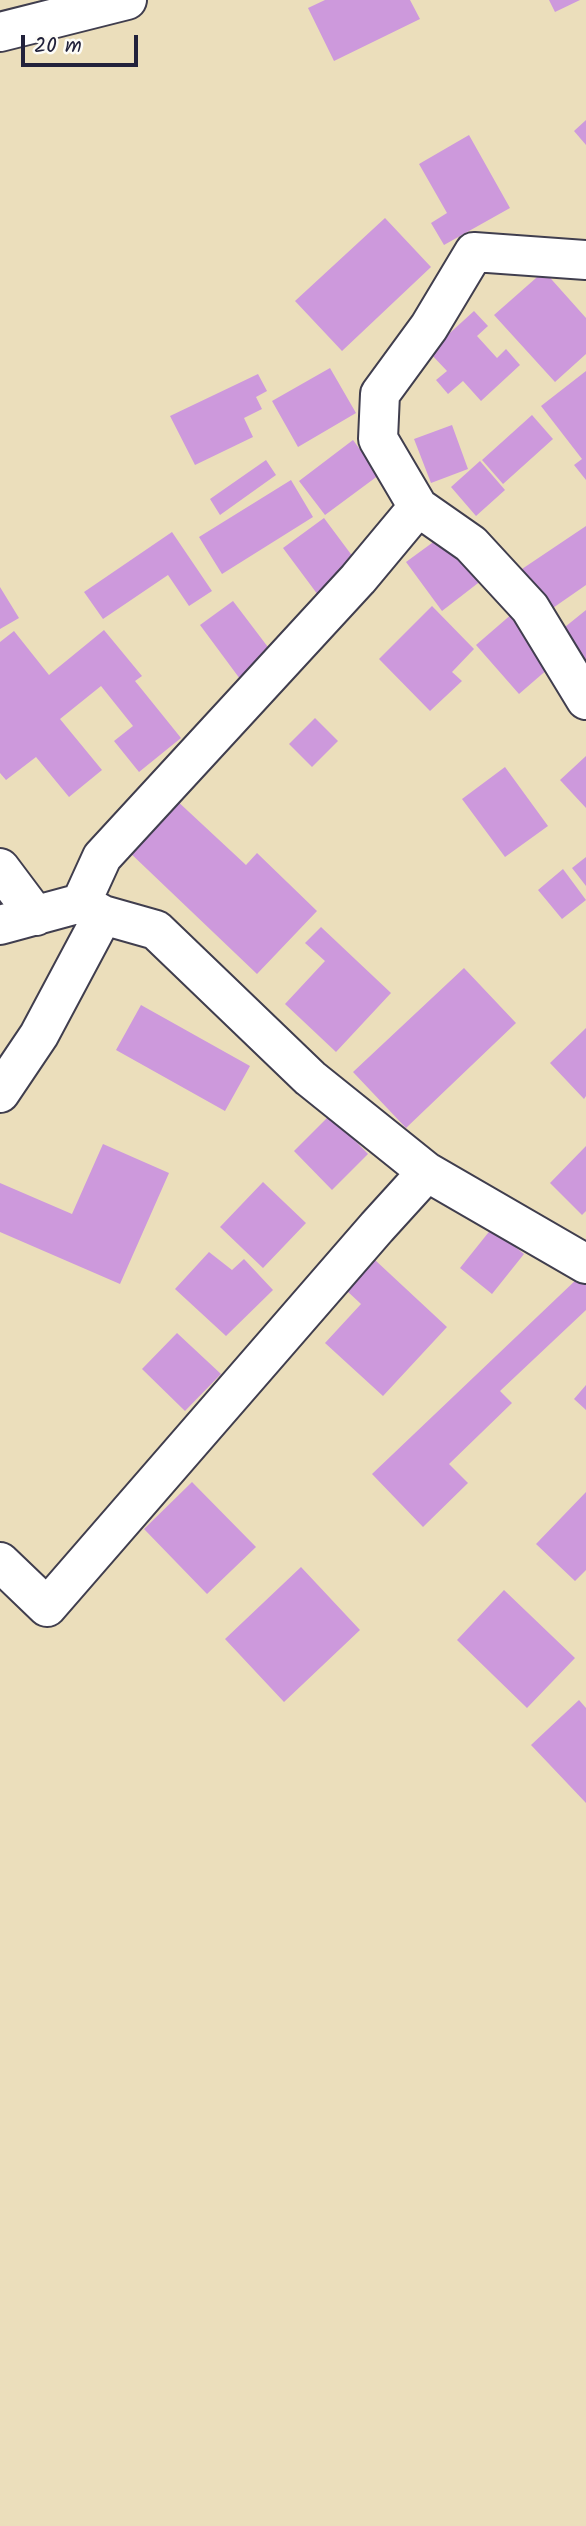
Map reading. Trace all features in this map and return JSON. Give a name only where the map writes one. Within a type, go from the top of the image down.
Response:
[{"type":"street","points":[[0,32],[127,0]]},
{"type":"street","points":[[586,260],[474,252],[429,327],[380,394],[378,439],[418,507],[471,544],[530,608],[586,700]]},
{"type":"street","points":[[0,1093],[39,1035],[92,909],[102,857],[358,579],[418,507]]},
{"type":"street","points":[[0,867],[18,920],[92,909],[156,930],[310,1078],[427,1172],[586,1264]]},
{"type":"street","points":[[0,1562],[47,1607],[427,1172]]},
{"type":"building","points":[[325,0],[410,0],[420,19],[334,61],[308,8]]},
{"type":"building","points":[[549,0],[580,0],[555,12]]},
{"type":"building","points":[[586,120],[586,145],[574,131]]},
{"type":"building","points":[[469,135],[510,208],[444,245],[431,223],[447,213],[419,164]]},
{"type":"building","points":[[385,218],[431,267],[342,351],[295,301]]},
{"type":"building","points":[[544,271],[586,318],[586,354],[555,382],[494,315]]},
{"type":"building","points":[[474,311],[488,326],[477,336],[497,358],[506,349],[520,365],[481,401],[463,381],[448,394],[436,380],[447,371],[429,352]]},
{"type":"building","points":[[330,368],[356,413],[298,447],[272,401]]},
{"type":"building","points":[[586,371],[586,480],[574,465],[582,459],[541,406]]},
{"type":"building","points":[[258,374],[267,391],[256,397],[262,409],[244,418],[253,437],[195,465],[170,416]]},
{"type":"building","points":[[532,415],[553,439],[503,484],[482,460]]},
{"type":"building","points":[[452,425],[468,469],[431,483],[414,439]]},
{"type":"building","points":[[353,440],[379,475],[325,515],[299,481]]},
{"type":"building","points":[[266,460],[276,475],[220,515],[210,499]]},
{"type":"building","points":[[480,461],[505,490],[476,516],[451,487]]},
{"type":"building","points":[[291,480],[313,517],[222,574],[199,537]]},
{"type":"building","points":[[324,518],[359,565],[318,595],[283,548]]},
{"type":"building","points":[[586,526],[586,585],[550,610],[522,569]]},
{"type":"building","points":[[172,532],[212,591],[189,606],[168,575],[103,619],[84,592]]},
{"type":"building","points":[[447,532],[482,580],[442,611],[406,562]]},
{"type":"building","points":[[0,587],[19,618],[0,629]]},
{"type":"building","points":[[233,601],[277,659],[243,683],[200,625]]},
{"type":"building","points":[[432,606],[474,649],[452,672],[462,681],[430,711],[379,659]]},
{"type":"building","points":[[586,610],[586,674],[555,635]]},
{"type":"building","points":[[513,613],[556,662],[519,694],[476,645]]},
{"type":"building","points":[[104,630],[142,676],[135,681],[181,738],[139,772],[114,741],[133,726],[101,686],[60,719],[102,770],[69,797],[36,757],[6,780],[0,773],[0,642],[14,631],[49,675]]},
{"type":"building","points":[[315,718],[338,741],[312,767],[289,744]]},
{"type":"building","points":[[586,756],[586,808],[560,780]]},
{"type":"building","points":[[505,767],[548,826],[505,857],[462,799]]},
{"type":"building","points":[[174,798],[246,865],[257,853],[317,911],[257,974],[126,849]]},
{"type":"building","points":[[586,857],[586,886],[572,868]]},
{"type":"building","points":[[563,869],[586,900],[562,919],[538,890]]},
{"type":"building","points":[[321,927],[391,993],[336,1052],[285,1004],[325,961],[305,943]]},
{"type":"building","points":[[464,968],[516,1023],[406,1128],[353,1072]]},
{"type":"building","points":[[141,1005],[250,1066],[225,1111],[116,1050]]},
{"type":"building","points":[[586,1028],[586,1096],[584,1099],[550,1063]]},
{"type":"building","points":[[330,1115],[368,1154],[332,1190],[294,1151]]},
{"type":"building","points":[[103,1144],[169,1173],[120,1284],[0,1232],[0,1183],[72,1214]]},
{"type":"building","points":[[586,1146],[586,1211],[582,1215],[550,1183]]},
{"type":"building","points":[[263,1182],[306,1223],[263,1268],[220,1227]]},
{"type":"building","points":[[492,1228],[524,1254],[492,1294],[460,1268]]},
{"type":"building","points":[[209,1252],[232,1270],[244,1259],[273,1290],[226,1336],[175,1289]]},
{"type":"building","points":[[375,1260],[447,1327],[383,1396],[325,1343],[361,1304],[347,1291]]},
{"type":"building","points":[[579,1277],[586,1284],[586,1310],[500,1391],[512,1403],[449,1464],[468,1483],[423,1527],[372,1474]]},
{"type":"building","points":[[177,1333],[221,1374],[185,1411],[142,1369]]},
{"type":"building","points":[[586,1385],[586,1410],[574,1399]]},
{"type":"building","points":[[192,1482],[256,1547],[207,1594],[144,1529]]},
{"type":"building","points":[[586,1492],[586,1570],[575,1581],[536,1544]]},
{"type":"building","points":[[301,1567],[360,1630],[284,1702],[225,1639]]},
{"type":"building","points":[[504,1590],[575,1658],[527,1708],[457,1640]]},
{"type":"building","points":[[579,1700],[586,1708],[586,1803],[531,1745]]}]
